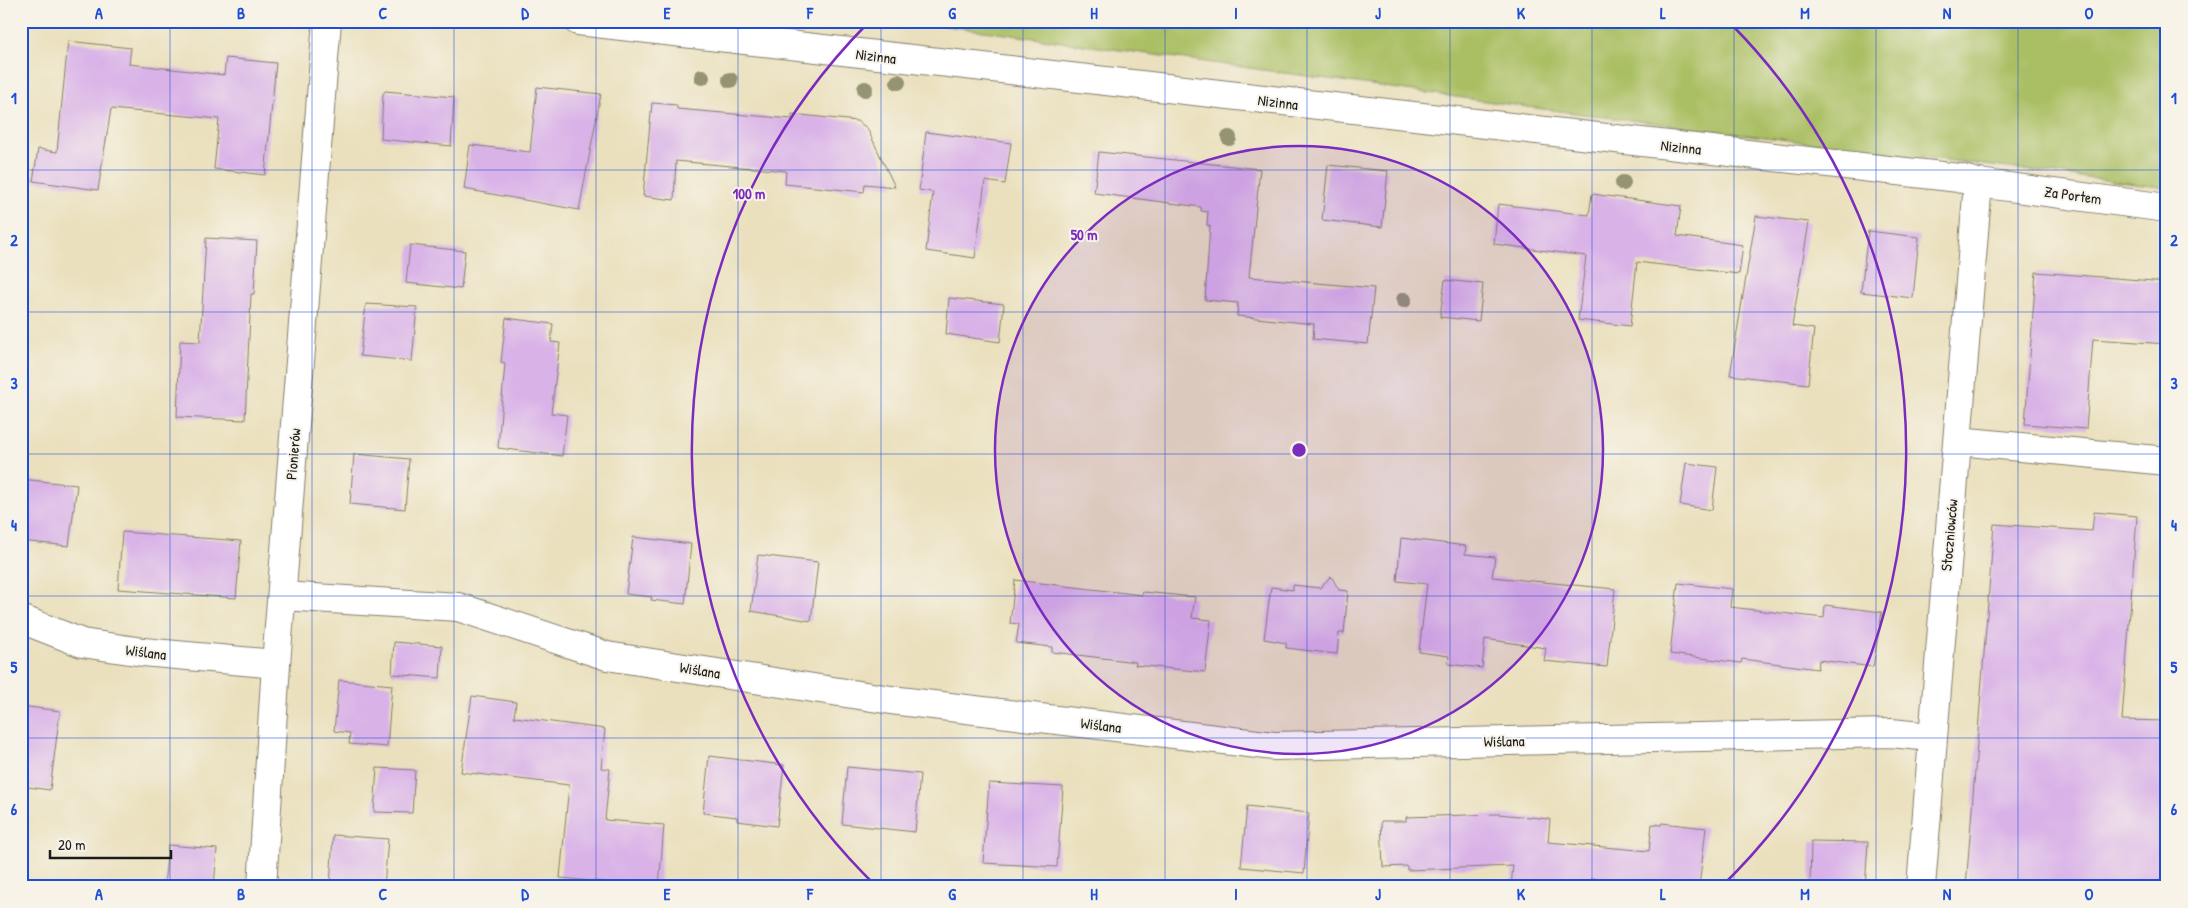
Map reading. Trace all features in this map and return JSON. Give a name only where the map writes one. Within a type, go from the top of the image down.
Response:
[{"type":"street","name":"Pionierów","points":[[262,887],[276,664],[327,21]]},
{"type":"street","name":"Nizinna","points":[[578,21],[1959,178],[1978,183]]},
{"type":"street","name":"Za Portem","points":[[1978,183],[2167,208]]},
{"type":"street","name":"Stoczniowców","points":[[1921,887],[1931,737],[1958,441],[1978,183]]},
{"type":"street","points":[[1958,441],[2167,461]]},
{"type":"street","name":"Wiślana","points":[[282,596],[458,607],[607,656],[891,700],[1274,746],[1881,733],[1931,737]]},
{"type":"street","name":"Wiślana","points":[[21,619],[82,643],[143,652],[276,664]]},
{"type":"green space","points":[[912,21],[2167,21],[2167,188],[1535,108]]},
{"type":"building","points":[[68,41],[131,48],[129,64],[224,75],[226,58],[276,63],[265,175],[214,169],[219,119],[111,109],[98,190],[33,181],[38,149],[57,152]]},
{"type":"building","points":[[537,87],[601,94],[579,210],[464,189],[470,145],[530,152]]},
{"type":"building","points":[[385,91],[454,97],[451,146],[381,139],[383,94]]},
{"type":"building","points":[[652,103],[677,105],[677,109],[792,119],[792,114],[857,121],[867,128],[895,187],[865,184],[864,192],[785,184],[786,171],[676,161],[674,200],[643,196]]},
{"type":"building","points":[[926,132],[1011,143],[1005,184],[985,181],[975,258],[926,251],[933,192],[919,190]]},
{"type":"building","points":[[1099,152],[1260,169],[1249,277],[1374,288],[1368,344],[1313,339],[1314,324],[1237,316],[1238,303],[1205,300],[1210,226],[1207,225],[1208,212],[1201,211],[1201,207],[1094,193]]},
{"type":"building","points":[[1328,165],[1388,171],[1382,227],[1322,220]]},
{"type":"building","points":[[1592,194],[1681,206],[1677,236],[1743,245],[1739,274],[1637,262],[1630,326],[1578,320],[1586,256],[1494,244],[1498,204],[1589,215]]},
{"type":"building","points":[[1756,216],[1809,222],[1792,326],[1814,329],[1808,384],[1730,375]]},
{"type":"building","points":[[1868,231],[1919,237],[1913,298],[1861,292]]},
{"type":"building","points":[[206,238],[257,241],[254,294],[251,294],[245,420],[177,417],[180,341],[200,342]]},
{"type":"building","points":[[410,245],[465,251],[461,289],[406,283]]},
{"type":"building","points":[[2036,272],[2167,282],[2167,344],[2093,339],[2086,429],[2025,424]]},
{"type":"building","points":[[1445,280],[1483,284],[1479,321],[1440,317]]},
{"type":"building","points":[[949,298],[1004,304],[1000,342],[946,334]]},
{"type":"building","points":[[366,304],[417,307],[412,361],[360,356]]},
{"type":"building","points":[[506,318],[553,324],[551,342],[560,343],[551,413],[567,415],[562,456],[498,448],[505,363],[501,362]]},
{"type":"building","points":[[354,454],[409,459],[405,509],[350,504]]},
{"type":"building","points":[[1686,463],[1717,467],[1712,510],[1680,505]]},
{"type":"building","points":[[21,479],[77,485],[69,546],[21,541]]},
{"type":"building","points":[[2094,512],[2137,516],[2122,720],[2167,721],[2167,887],[1966,887],[1994,524],[2092,531]]},
{"type":"building","points":[[122,532],[241,541],[236,598],[118,589]]},
{"type":"building","points":[[633,537],[691,544],[685,604],[651,600],[652,597],[626,594]]},
{"type":"building","points":[[1401,538],[1466,546],[1465,554],[1495,557],[1492,577],[1615,589],[1607,667],[1544,661],[1546,648],[1485,639],[1482,668],[1448,664],[1449,656],[1419,652],[1427,584],[1397,581]]},
{"type":"building","points":[[758,555],[818,562],[811,621],[751,611]]},
{"type":"building","points":[[1331,576],[1339,590],[1348,591],[1344,633],[1339,633],[1337,654],[1286,648],[1286,643],[1264,639],[1271,587],[1293,590],[1293,585],[1320,588]]},
{"type":"building","points":[[1015,580],[1142,595],[1143,592],[1195,597],[1192,618],[1211,620],[1205,672],[1135,665],[1136,662],[1052,652],[1052,647],[1016,643],[1019,624],[1010,623]]},
{"type":"building","points":[[1678,583],[1732,589],[1730,607],[1824,618],[1825,605],[1882,612],[1873,667],[1819,660],[1818,669],[1742,659],[1741,663],[1670,654]]},
{"type":"building","points":[[394,642],[442,646],[440,678],[392,674]]},
{"type":"building","points":[[339,680],[392,685],[387,747],[349,744],[350,733],[334,731]]},
{"type":"building","points":[[472,696],[516,702],[514,717],[605,729],[601,768],[610,769],[605,820],[664,825],[659,887],[560,878],[569,785],[461,772]]},
{"type":"building","points":[[21,706],[60,711],[50,790],[21,786]]},
{"type":"building","points":[[709,756],[784,765],[777,826],[737,821],[737,817],[703,813]]},
{"type":"building","points":[[847,767],[920,774],[915,832],[842,824]]},
{"type":"building","points":[[377,768],[415,770],[412,813],[374,812]]},
{"type":"building","points":[[989,783],[1063,787],[1057,867],[983,863]]},
{"type":"building","points":[[1247,806],[1309,813],[1304,873],[1241,867]]},
{"type":"building","points":[[1498,814],[1550,819],[1548,842],[1649,851],[1652,824],[1661,825],[1662,823],[1706,828],[1699,887],[1666,887],[1592,878],[1591,887],[1511,887],[1513,866],[1407,870],[1407,866],[1383,867],[1381,821],[1406,821],[1406,817]]},
{"type":"building","points":[[333,835],[388,839],[384,887],[330,887]]},
{"type":"building","points":[[1811,841],[1868,842],[1865,887],[1810,887]]},
{"type":"building","points":[[168,845],[217,849],[214,887],[164,887]]}]
